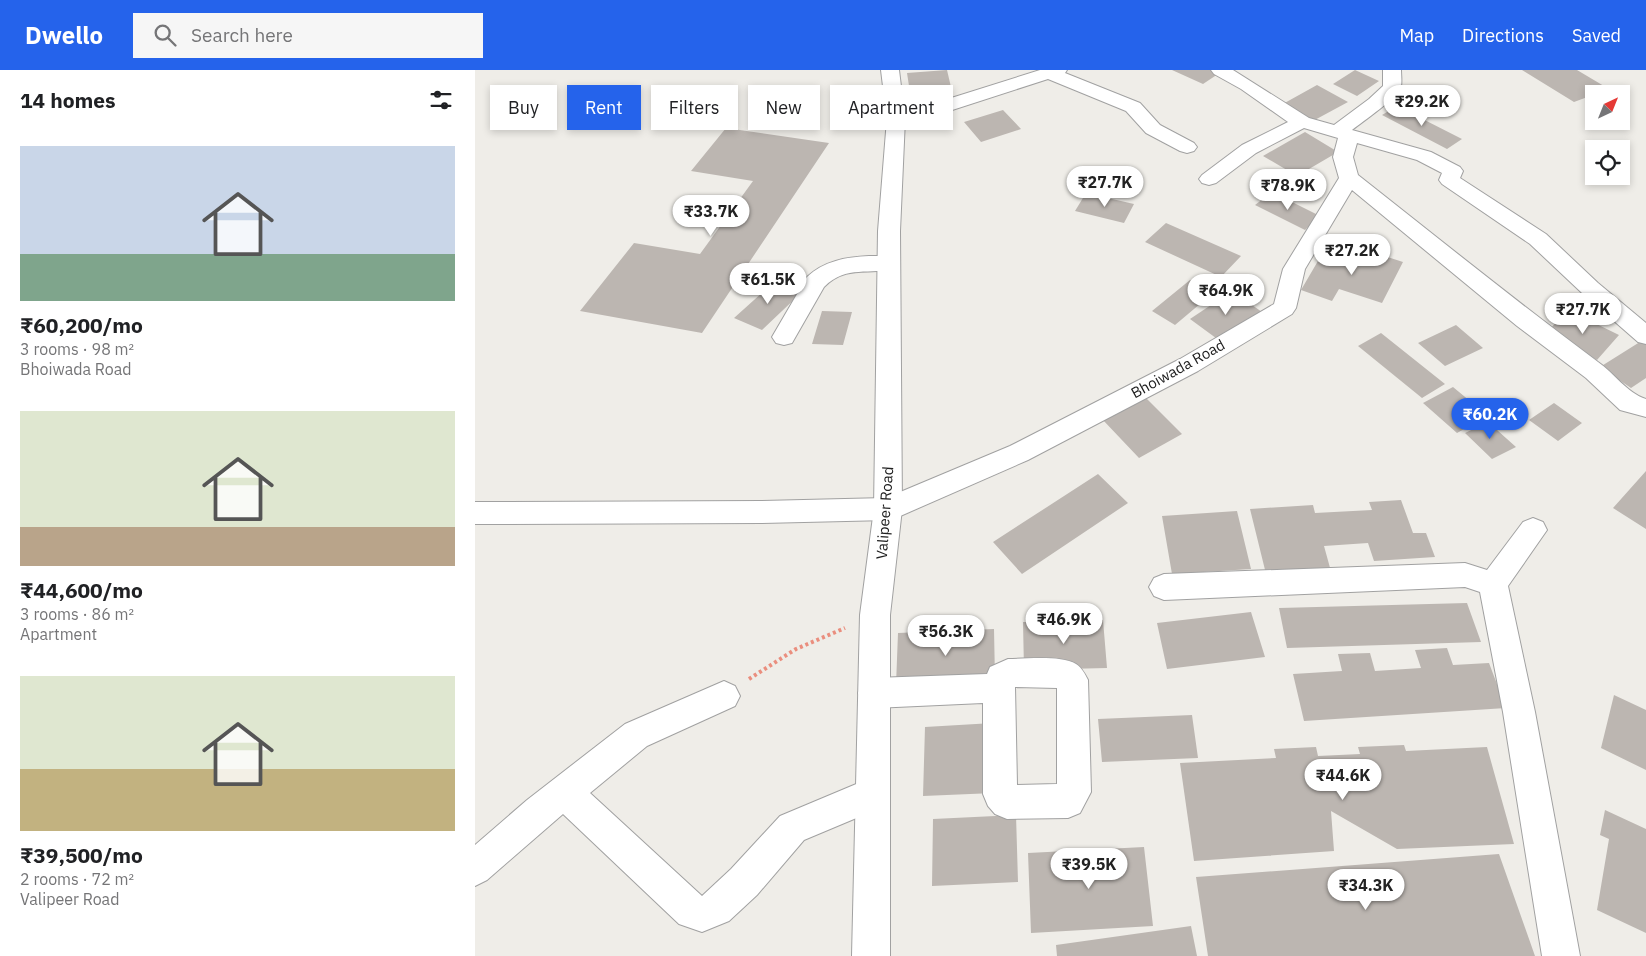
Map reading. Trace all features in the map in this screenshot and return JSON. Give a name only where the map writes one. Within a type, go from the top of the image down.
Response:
[{"type":"street","name":"Valipeer Road","points":[[891,70],[893,85]]},
{"type":"street","points":[[1220,70],[1247,85],[1274,105],[1302,122],[1424,156],[1453,171],[1449,180],[1539,239],[1590,288],[1646,336]]},
{"type":"street","points":[[1393,70],[1392,87],[1344,133],[1343,157],[1349,178],[1525,320],[1595,372],[1629,403],[1646,408]]},
{"type":"street","points":[[953,104],[1054,71],[1133,107],[1153,129],[1187,147]]},
{"type":"street","points":[[1209,180],[1249,149],[1302,122]]},
{"type":"street","name":"Valipeer Road","points":[[871,956],[875,615],[888,508],[889,231],[895,130]]},
{"type":"street","name":"Bhoiwada Road","points":[[888,508],[1019,452],[1189,365],[1284,308],[1294,269],[1349,178]]},
{"type":"street","points":[[784,337],[815,282],[821,275],[832,269],[851,264],[889,262]]},
{"type":"street","points":[[475,514],[753,512],[888,508]]},
{"type":"street","points":[[1533,530],[1493,584],[1519,712],[1561,956]]},
{"type":"street","points":[[1164,587],[1465,576],[1493,584]]},
{"type":"street","points":[[874,693],[999,688]]},
{"type":"street","points":[[475,868],[564,792],[636,735],[723,696]]},
{"type":"street","points":[[564,792],[692,911],[702,914],[716,908],[744,882],[792,828],[873,794]]},
{"type":"path","points":[[723,696],[796,648],[875,615]]},
{"type":"building","points":[[947,70],[950,85],[909,85],[907,73]]},
{"type":"building","points":[[1172,70],[1217,70],[1221,72],[1203,84]]},
{"type":"building","points":[[1355,70],[1379,81],[1357,96],[1333,84]]},
{"type":"building","points":[[1522,70],[1577,70],[1602,85],[1585,85],[1585,98],[1574,102]]},
{"type":"building","points":[[1317,85],[1348,102],[1311,122],[1281,105]]},
{"type":"building","points":[[1397,106],[1462,139],[1447,149],[1382,115]]},
{"type":"building","points":[[1003,110],[1021,129],[981,142],[964,122]]},
{"type":"building","points":[[724,130],[738,130],[829,143],[702,333],[580,311],[634,243],[700,254],[753,181],[691,171]]},
{"type":"building","points":[[1305,132],[1338,152],[1297,176],[1263,156]]},
{"type":"building","points":[[1272,192],[1320,216],[1305,230],[1255,205]]},
{"type":"building","points":[[1086,193],[1134,204],[1124,223],[1075,211]]},
{"type":"building","points":[[1166,223],[1241,256],[1221,277],[1145,242]]},
{"type":"building","points":[[1325,249],[1366,263],[1372,252],[1403,262],[1382,303],[1339,289],[1332,301],[1301,290]]},
{"type":"building","points":[[1190,280],[1213,293],[1175,325],[1152,311]]},
{"type":"building","points":[[775,281],[802,292],[762,330],[734,318]]},
{"type":"building","points":[[1232,291],[1262,312],[1220,341],[1190,319]]},
{"type":"building","points":[[1568,310],[1619,335],[1597,360],[1546,333]]},
{"type":"building","points":[[822,311],[852,312],[843,345],[812,344]]},
{"type":"building","points":[[1456,325],[1483,348],[1445,366],[1418,343]]},
{"type":"building","points":[[1381,333],[1445,384],[1422,398],[1358,346]]},
{"type":"building","points":[[1643,340],[1646,341],[1646,378],[1631,388],[1600,367]]},
{"type":"building","points":[[1453,387],[1488,416],[1457,433],[1423,403]]},
{"type":"building","points":[[1145,397],[1182,434],[1139,458],[1102,419]]},
{"type":"building","points":[[1554,403],[1582,423],[1558,441],[1529,420]]},
{"type":"building","points":[[1488,422],[1516,447],[1492,459],[1465,433]]},
{"type":"building","points":[[1646,471],[1646,529],[1613,508]]},
{"type":"building","points":[[1098,474],[1128,503],[1022,574],[993,542]]},
{"type":"building","points":[[1401,500],[1413,533],[1426,533],[1435,557],[1374,561],[1368,543],[1324,546],[1332,575],[1267,578],[1250,509],[1313,505],[1315,513],[1372,510],[1369,502]]},
{"type":"building","points":[[1237,511],[1251,569],[1172,574],[1162,516]]},
{"type":"building","points":[[1467,603],[1481,642],[1287,648],[1279,608]]},
{"type":"building","points":[[1251,612],[1265,657],[1167,669],[1157,623]]},
{"type":"building","points":[[1103,620],[1107,668],[1024,670],[1023,622]]},
{"type":"building","points":[[994,629],[995,680],[896,685],[898,633]]},
{"type":"building","points":[[1447,648],[1453,665],[1489,663],[1506,708],[1304,721],[1293,674],[1342,671],[1338,654],[1370,653],[1375,671],[1421,668],[1415,650]]},
{"type":"building","points":[[1614,695],[1646,710],[1646,770],[1601,748]]},
{"type":"building","points":[[1192,715],[1198,758],[1102,762],[1098,719]]},
{"type":"building","points":[[993,723],[994,793],[923,796],[925,727]]},
{"type":"building","points":[[1404,745],[1406,751],[1487,747],[1514,844],[1397,849],[1331,811],[1334,851],[1194,861],[1180,763],[1276,758],[1274,749],[1316,747],[1318,756],[1360,754],[1358,747]]},
{"type":"building","points":[[1605,810],[1646,829],[1646,933],[1597,910],[1609,839],[1600,835]]},
{"type":"building","points":[[1016,815],[1018,882],[932,886],[933,819]]},
{"type":"building","points":[[1144,847],[1153,926],[1031,933],[1028,853]]},
{"type":"building","points":[[1499,854],[1535,956],[1208,956],[1196,877]]},
{"type":"building","points":[[1191,926],[1197,956],[1057,956],[1056,945]]}]
